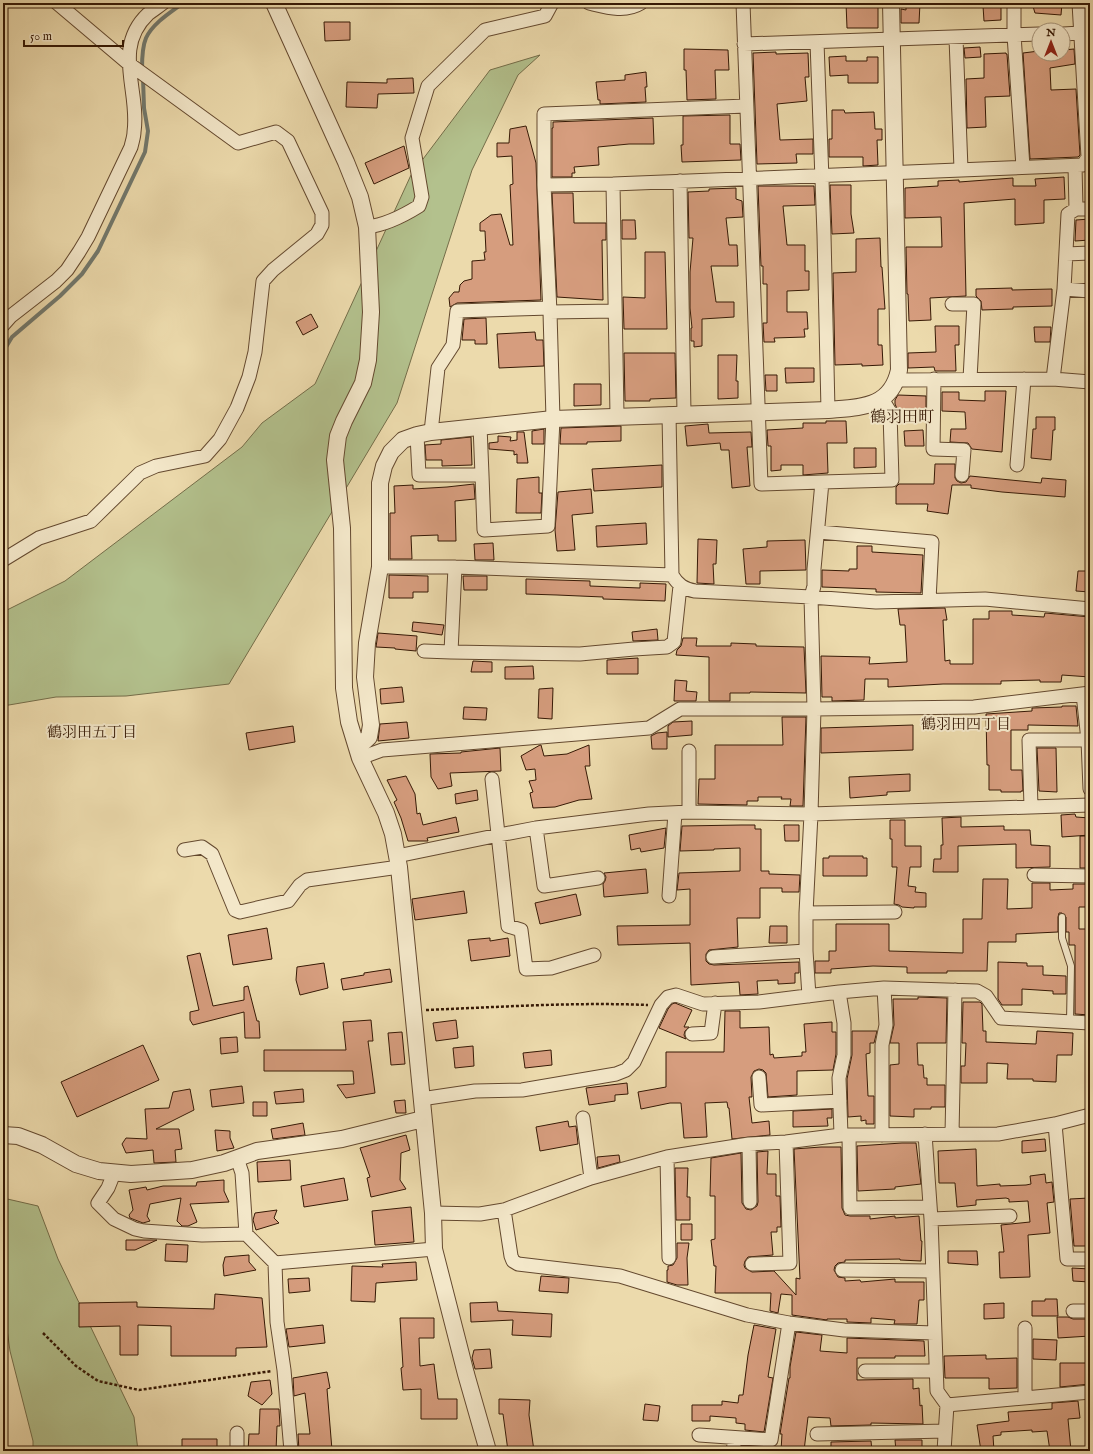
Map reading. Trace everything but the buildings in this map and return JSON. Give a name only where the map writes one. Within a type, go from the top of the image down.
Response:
[{"type":"street","points":[[3,560],[39,538],[91,521],[140,473],[156,466],[205,456],[220,439],[237,408],[248,377],[255,352],[263,281],[273,270],[317,234],[322,225],[322,213],[288,141],[276,132],[238,143],[131,66],[57,3]]},
{"type":"street","points":[[3,326],[11,316],[56,281],[67,270],[88,238],[131,146],[134,131],[134,114],[130,44],[136,29],[148,14],[163,3]]},
{"type":"street","points":[[274,3],[346,162],[360,197],[367,227],[371,312],[368,360],[363,383],[338,436],[335,460],[342,528],[344,688],[349,722],[359,753],[386,813],[393,834],[398,862],[433,1213],[434,1249],[462,1359],[488,1451]]},
{"type":"street","points":[[367,227],[376,226],[406,214],[419,206],[422,197],[412,138],[428,86],[485,30],[545,16],[552,3]]},
{"type":"street","points":[[590,3],[615,8],[634,8],[641,3]]},
{"type":"street","points":[[743,3],[761,484],[892,480],[890,412],[882,399]]},
{"type":"street","points":[[359,753],[369,737],[371,725],[365,677],[367,643],[380,568],[380,483],[384,466],[391,452],[403,440],[424,433],[553,418],[828,410],[861,407],[873,404],[890,392],[897,380],[899,370],[896,173],[891,3]]},
{"type":"street","points":[[1014,3],[1014,35],[1023,167]]},
{"type":"street","points":[[544,185],[613,184],[1083,165],[1088,157],[1079,3]]},
{"type":"street","points":[[1071,34],[1080,33]]},
{"type":"street","points":[[744,44],[1031,34]]},
{"type":"street","points":[[956,38],[960,169]]},
{"type":"street","points":[[817,42],[824,235],[828,410]]},
{"type":"street","points":[[480,426],[484,530],[548,526],[553,418],[544,185],[544,114],[746,106]]},
{"type":"street","points":[[1075,166],[1076,209]]},
{"type":"street","points":[[680,181],[672,575],[680,586],[695,591],[876,602],[985,599],[1090,609]]},
{"type":"street","points":[[613,184],[617,415]]},
{"type":"street","points":[[1053,378],[1064,289],[1068,214],[1076,209],[1090,209]]},
{"type":"street","points":[[1066,254],[1090,253]]},
{"type":"street","points":[[1064,289],[1090,291]]},
{"type":"street","points":[[952,304],[974,304],[970,379]]},
{"type":"street","points":[[482,475],[419,475],[424,433],[438,368],[453,345],[457,311],[616,311]]},
{"type":"street","points":[[897,380],[1053,378],[1090,382]]},
{"type":"street","points":[[934,379],[933,449],[964,450],[962,475]]},
{"type":"street","points":[[1016,465],[1024,379]]},
{"type":"street","points":[[808,996],[806,913],[814,709],[811,597],[814,586],[814,569],[822,482]]},
{"type":"street","points":[[818,532],[932,542],[929,600]]},
{"type":"street","points":[[380,568],[455,568],[672,575]]},
{"type":"street","points":[[451,652],[455,568]]},
{"type":"street","points":[[424,651],[580,654],[634,648],[667,647],[674,642],[680,586]]},
{"type":"street","points":[[359,753],[649,728],[680,708],[814,709],[974,706],[1087,694],[1090,789]]},
{"type":"street","points":[[1031,807],[1029,740],[1088,740]]},
{"type":"street","points":[[688,812],[689,751]]},
{"type":"street","points":[[492,780],[508,926],[520,930],[526,969],[551,968],[594,955]]},
{"type":"street","points":[[184,850],[202,847],[212,854],[235,910],[240,912],[288,901],[300,884],[307,880],[398,862],[499,835],[536,828],[649,814],[688,812],[811,814],[1090,805]]},
{"type":"street","points":[[669,896],[675,813]]},
{"type":"street","points":[[536,828],[544,886],[598,878]]},
{"type":"street","points":[[1034,875],[1090,876]]},
{"type":"street","points":[[806,913],[895,912]]},
{"type":"street","points":[[713,957],[806,951]]},
{"type":"street","points":[[421,1099],[476,1091],[522,1090],[616,1074],[626,1070],[639,1054],[661,1005],[668,997],[676,995],[703,1004],[759,1002],[884,988],[977,991],[986,996],[1001,1018],[1090,1023]]},
{"type":"street","points":[[882,1134],[882,1045],[886,1025],[884,988]]},
{"type":"street","points":[[952,1134],[955,990]]},
{"type":"street","points":[[840,992],[844,1023],[844,1055],[839,1078],[840,1101],[845,1135],[850,1208],[1010,1216]]},
{"type":"street","points":[[692,1034],[711,1033],[715,1003]]},
{"type":"street","points":[[759,1076],[761,1105],[840,1101]]},
{"type":"street","points":[[433,1213],[480,1214],[504,1210],[591,1178],[667,1156],[749,1144],[786,1142],[845,1135],[998,1134],[1055,1124],[1090,1115]]},
{"type":"street","points":[[583,1118],[591,1178]]},
{"type":"street","points":[[3,1135],[18,1136],[42,1145],[76,1164],[99,1171],[131,1174],[192,1170],[224,1163],[256,1152],[342,1139],[423,1119]]},
{"type":"street","points":[[1055,1124],[1067,1259],[1090,1260]]},
{"type":"street","points":[[925,1134],[930,1213],[935,1371],[937,1391],[947,1405],[944,1451]]},
{"type":"street","points":[[752,1264],[790,1263],[786,1142]]},
{"type":"street","points":[[749,1144],[750,1202]]},
{"type":"street","points":[[667,1156],[669,1258]]},
{"type":"street","points":[[237,1158],[242,1172],[246,1234],[275,1263],[277,1322],[284,1370],[291,1451]]},
{"type":"street","points":[[114,1173],[108,1188],[98,1203],[114,1219],[135,1229],[144,1231],[202,1234],[246,1234]]},
{"type":"street","points":[[504,1210],[510,1256],[513,1261],[518,1264],[620,1276],[747,1315],[789,1323],[844,1330],[934,1333]]},
{"type":"street","points":[[275,1263],[434,1249]]},
{"type":"street","points":[[842,1270],[932,1270]]},
{"type":"street","points":[[1073,1311],[1090,1310]]},
{"type":"street","points":[[699,1435],[771,1440],[789,1323]]},
{"type":"street","points":[[1025,1328],[1025,1397]]},
{"type":"street","points":[[865,1370],[935,1371]]},
{"type":"street","points":[[947,1405],[1090,1392]]},
{"type":"street","points":[[817,1434],[945,1431]]},
{"type":"street","points":[[237,1433],[237,1451]]},
{"type":"street","points":[[733,1451],[735,1438]]},
{"type":"lane","points":[[1062,917],[1062,938],[1071,966],[1070,1022]]},
{"type":"path","points":[[412,1010],[553,1004],[610,1003],[661,1005]]},
{"type":"path","points":[[44,1333],[76,1366],[98,1381],[139,1390],[284,1370]]},
{"type":"green space","points":[[540,55],[518,75],[472,170],[397,403],[229,684],[126,696],[56,697],[3,706],[3,612],[65,581],[242,447],[262,423],[315,384],[411,175],[490,70]]},
{"type":"green space","points":[[3,1198],[38,1206],[58,1259],[134,1417],[138,1451],[33,1451],[33,1441],[10,1351],[3,1300]]},
{"type":"waterway","points":[[142,69],[144,45],[149,33],[163,18],[183,3]]},
{"type":"waterway","points":[[3,352],[12,337],[60,296],[82,274],[98,251],[145,152],[148,131],[144,108],[143,78]]},
{"type":"district","name":"鶴羽田町","points":[[902,418]]},
{"type":"district","name":"鶴羽田四丁目","points":[[966,724]]},
{"type":"district","name":"鶴羽田五丁目","points":[[92,732]]}]
